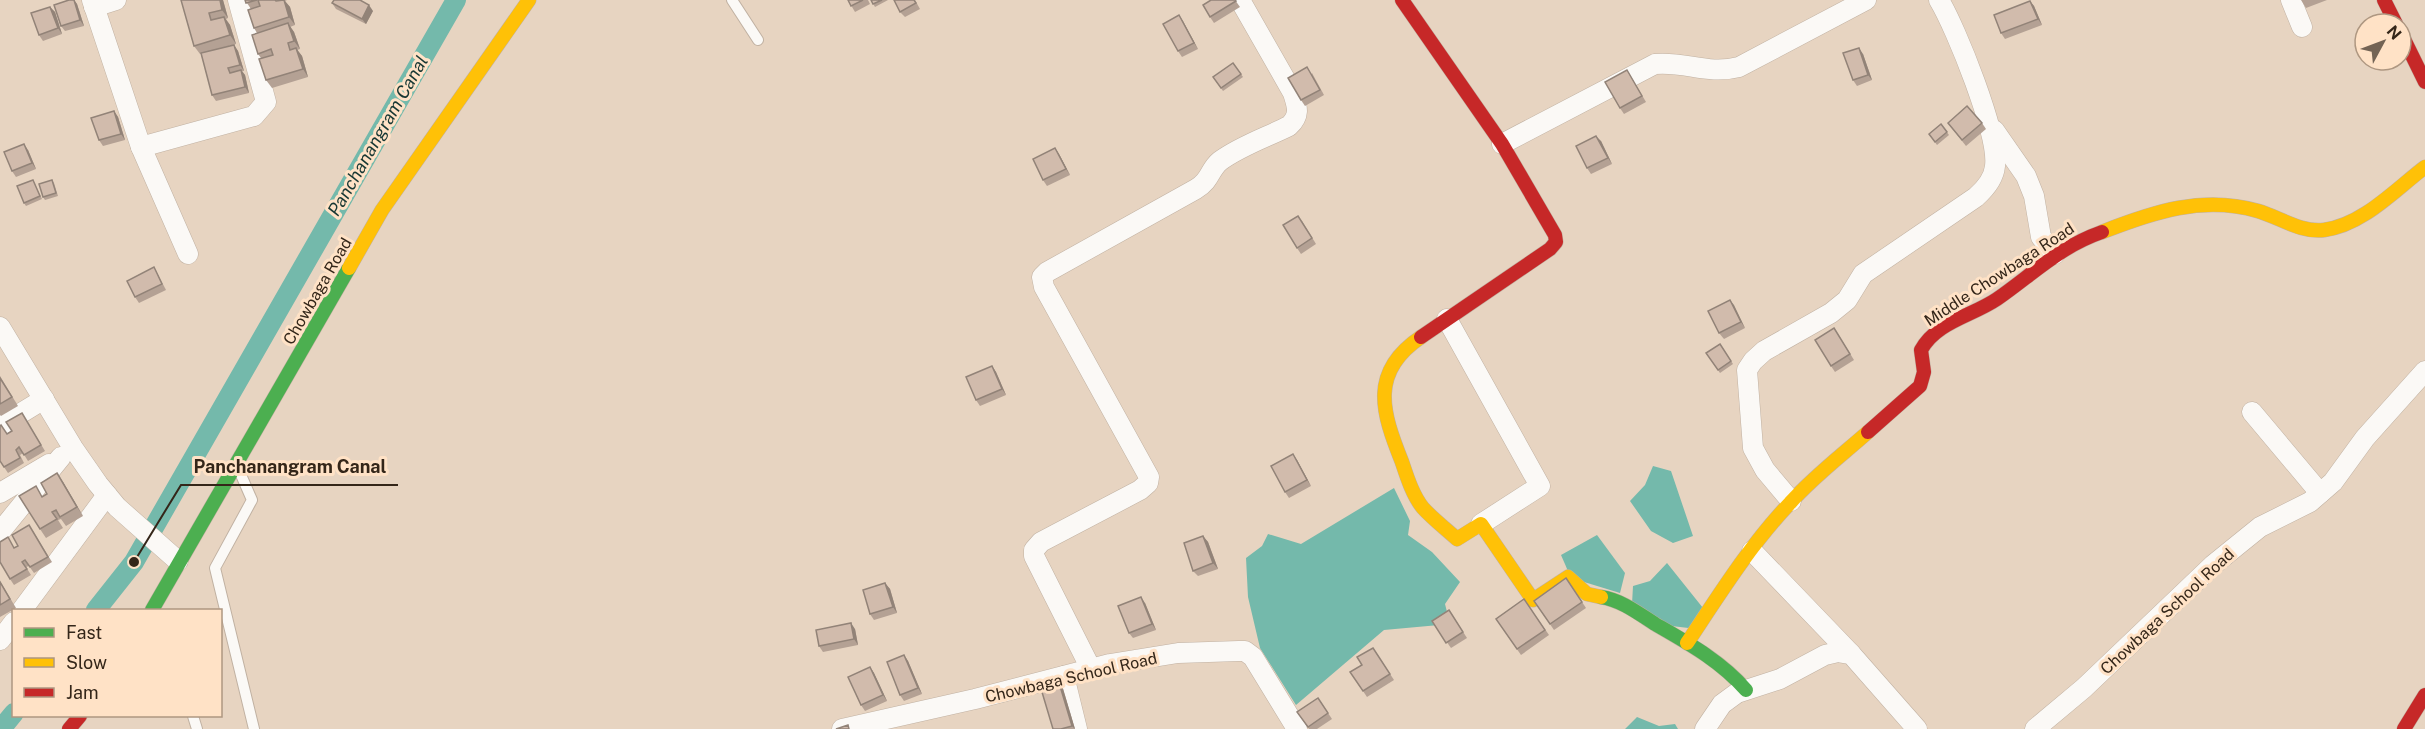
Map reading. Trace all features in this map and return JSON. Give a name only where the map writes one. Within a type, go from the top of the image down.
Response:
[{"type":"street","points":[[116,0],[93,4],[141,147],[188,255]]},
{"type":"street","points":[[141,147],[254,116],[261,110],[266,102],[238,0]]},
{"type":"street","name":"Chowbaga Road","points":[[157,607],[178,561],[382,210],[479,76],[530,0]]},
{"type":"street","points":[[1091,669],[1034,556],[1034,550],[1041,542],[1140,490],[1149,483],[1149,477],[1044,286],[1042,278],[1047,272],[1196,189],[1205,183],[1214,168],[1225,158],[1289,126],[1296,119],[1298,108],[1293,93],[1240,0]]},
{"type":"street","points":[[1402,0],[1502,144],[1556,235],[1556,242],[1550,249],[1405,348],[1389,370],[1385,394],[1386,422],[1410,484],[1422,507],[1457,539],[1540,486],[1447,320]]},
{"type":"street","points":[[1502,144],[1655,64],[1671,63],[1697,69],[1721,71],[1739,67],[1866,0]]},
{"type":"street","points":[[1791,501],[1765,470],[1753,448],[1747,370],[1764,351],[1831,313],[1847,300],[1863,274],[1976,197],[1986,187],[1995,168],[1996,152],[1988,122],[1945,10],[1939,0]]},
{"type":"street","points":[[2291,0],[2302,27]]},
{"type":"street","points":[[2413,58],[2425,82]]},
{"type":"street","points":[[1988,122],[2025,176],[2034,196],[2042,237],[2055,254]]},
{"type":"street","name":"Middle Chowbaga Road","points":[[1687,643],[1752,551],[1791,501],[1920,386],[1925,372],[1919,356],[1921,347],[1933,333],[1995,300],[2055,254],[2079,240],[2153,214],[2187,205],[2221,204],[2258,211],[2300,228],[2323,230],[2345,224],[2365,213],[2425,167]]},
{"type":"street","points":[[3,337],[44,399],[67,452],[112,501],[178,561]]},
{"type":"street","name":"Chowbaga School Road","points":[[2035,729],[2092,681],[2213,565],[2260,527],[2310,502],[2332,482],[2397,400],[2425,371]]},
{"type":"street","points":[[0,426],[44,399]]},
{"type":"street","points":[[2252,412],[2320,493]]},
{"type":"street","points":[[0,493],[67,452]]},
{"type":"street","points":[[0,532],[67,452]]},
{"type":"street","points":[[23,609],[112,501]]},
{"type":"street","points":[[1481,524],[1533,600],[1568,577],[1587,594],[1609,598],[1625,605],[1712,658],[1732,674],[1746,690]]},
{"type":"street","points":[[1752,551],[1851,654],[1917,729]]},
{"type":"street","points":[[0,640],[12,625]]},
{"type":"street","name":"Chowbaga School Road","points":[[842,729],[975,699],[1091,669],[1178,653],[1245,651],[1253,657],[1297,729]]},
{"type":"street","points":[[1705,729],[1722,704],[1737,693],[1780,679],[1825,655],[1838,652],[1851,654]]},
{"type":"street","points":[[1064,676],[1077,729]]},
{"type":"street","points":[[2404,729],[2425,695]]},
{"type":"street","points":[[69,729],[79,717]]},
{"type":"lane","points":[[732,0],[758,40]]},
{"type":"lane","points":[[236,462],[252,500],[215,568],[254,729]]},
{"type":"water","points":[[1653,466],[1671,471],[1693,536],[1673,543],[1651,531],[1630,501],[1645,485]]},
{"type":"water","points":[[1394,488],[1410,521],[1408,535],[1432,552],[1460,582],[1445,604],[1450,624],[1384,630],[1296,705],[1260,648],[1248,597],[1246,558],[1262,546],[1268,534],[1301,544]]},
{"type":"water","points":[[1597,535],[1625,573],[1620,593],[1571,578],[1561,555]]},
{"type":"water","points":[[1667,563],[1703,608],[1697,629],[1663,625],[1632,604],[1633,586],[1650,581]]},
{"type":"water","points":[[1637,717],[1659,726],[1675,724],[1678,729],[1625,729]]},
{"type":"building","points":[[74,0],[80,20],[61,26],[54,5]]},
{"type":"building","points":[[181,0],[220,0],[222,10],[209,13],[211,20],[224,17],[230,35],[194,46]]},
{"type":"building","points":[[258,0],[284,0],[289,17],[254,28],[248,10],[260,6]]},
{"type":"building","points":[[334,0],[360,0],[369,5],[362,19],[332,3]]},
{"type":"building","points":[[848,0],[863,0],[851,6]]},
{"type":"building","points":[[894,0],[914,0],[916,3],[900,12]]},
{"type":"building","points":[[1211,0],[1236,1],[1210,17],[1203,5]]},
{"type":"building","points":[[2030,1],[2038,19],[2001,33],[1994,15]]},
{"type":"building","points":[[50,7],[58,28],[39,35],[31,13]]},
{"type":"building","points":[[1179,15],[1194,43],[1178,51],[1163,24]]},
{"type":"building","points":[[288,23],[294,41],[288,43],[290,50],[296,48],[303,69],[266,80],[259,59],[273,55],[271,49],[258,54],[252,35]]},
{"type":"building","points":[[234,45],[240,65],[228,68],[230,73],[241,70],[245,87],[212,95],[201,53]]},
{"type":"building","points":[[1859,48],[1868,75],[1853,80],[1843,53]]},
{"type":"building","points":[[1233,63],[1241,74],[1221,88],[1213,77]]},
{"type":"building","points":[[1307,67],[1320,90],[1301,100],[1288,78]]},
{"type":"building","points":[[1627,70],[1642,96],[1620,108],[1605,82]]},
{"type":"building","points":[[1967,106],[1982,123],[1962,140],[1948,123]]},
{"type":"building","points":[[114,111],[121,134],[99,140],[91,118]]},
{"type":"building","points":[[1941,124],[1947,132],[1935,142],[1929,134]]},
{"type":"building","points":[[1596,136],[1608,158],[1587,168],[1576,146]]},
{"type":"building","points":[[24,144],[32,163],[12,171],[4,152]]},
{"type":"building","points":[[1055,148],[1066,169],[1043,180],[1033,159]]},
{"type":"building","points":[[33,180],[40,196],[24,203],[17,186]]},
{"type":"building","points":[[52,180],[56,193],[43,197],[39,184]]},
{"type":"building","points":[[1298,216],[1312,238],[1297,248],[1283,225]]},
{"type":"building","points":[[154,267],[162,284],[135,297],[127,281]]},
{"type":"building","points":[[1730,300],[1741,322],[1719,333],[1708,311]]},
{"type":"building","points":[[1834,328],[1850,354],[1831,366],[1815,340]]},
{"type":"building","points":[[1720,344],[1731,361],[1718,370],[1706,353]]},
{"type":"building","points":[[992,366],[1002,389],[976,400],[966,377]]},
{"type":"building","points":[[0,378],[12,397],[0,404]]},
{"type":"building","points":[[22,413],[41,445],[24,455],[19,447],[16,450],[20,458],[4,467],[0,461],[0,426],[7,434],[12,431],[6,422]]},
{"type":"building","points":[[1293,454],[1307,480],[1285,492],[1271,466]]},
{"type":"building","points":[[57,473],[77,507],[60,517],[56,510],[52,512],[57,519],[40,529],[19,496],[36,486],[42,497],[47,494],[41,483]]},
{"type":"building","points":[[29,525],[48,557],[30,567],[25,560],[22,562],[27,569],[10,579],[0,562],[0,542],[8,537],[14,548],[18,546],[12,535]]},
{"type":"building","points":[[1203,536],[1213,563],[1193,571],[1184,543]]},
{"type":"building","points":[[1566,578],[1582,602],[1550,624],[1534,601]]},
{"type":"building","points":[[0,582],[10,599],[0,605]]},
{"type":"building","points":[[885,583],[893,607],[870,614],[863,590]]},
{"type":"building","points":[[1141,597],[1152,624],[1129,633],[1118,606]]},
{"type":"building","points":[[1524,599],[1545,630],[1517,649],[1496,619]]},
{"type":"building","points":[[1449,610],[1463,632],[1446,643],[1432,621]]},
{"type":"building","points":[[851,623],[854,639],[819,646],[816,630]]},
{"type":"building","points":[[1373,648],[1390,674],[1363,691],[1350,672],[1362,665],[1357,657]]},
{"type":"building","points":[[904,655],[918,688],[900,695],[887,662]]},
{"type":"building","points":[[870,667],[883,695],[861,705],[848,677]]},
{"type":"building","points":[[1057,676],[1072,726],[1053,729],[1039,682]]},
{"type":"building","points":[[1318,698],[1328,713],[1308,727],[1297,712]]},
{"type":"building","points":[[848,725],[849,729],[836,729]]},
{"type":"waterway","name":"Panchanangram Canal","points":[[97,609],[134,562],[456,0]]},
{"type":"waterway","name":"Panchanangram Canal","points":[[1,729],[12,715]]},
{"type":"traffic: fast","points":[[153,609],[349,268]]},
{"type":"traffic: fast","points":[[1601,597],[1629,608],[1692,646],[1715,661],[1746,690]]},
{"type":"traffic: slow","points":[[349,268],[382,210],[529,0]]},
{"type":"traffic: slow","points":[[2102,232],[2159,212],[2198,205],[2238,206],[2299,227],[2324,230],[2338,227],[2365,214],[2425,167]]},
{"type":"traffic: slow","points":[[1421,337],[1404,350],[1393,364],[1387,379],[1385,394],[1389,426],[1408,480],[1419,503],[1457,539],[1481,524],[1533,600],[1568,577],[1587,594],[1601,597]]},
{"type":"traffic: slow","points":[[1687,643],[1775,519],[1808,484],[1868,432]]},
{"type":"traffic: jam","points":[[1402,0],[1502,144],[1555,235],[1556,242],[1550,249],[1421,337]]},
{"type":"traffic: jam","points":[[2384,0],[2390,12]]},
{"type":"traffic: jam","points":[[2413,58],[2425,82]]},
{"type":"traffic: jam","points":[[1868,432],[1920,386],[1924,372],[1921,350],[1936,333],[1955,320],[1997,299],[2059,253],[2102,232]]},
{"type":"traffic: jam","points":[[2404,729],[2425,695]]},
{"type":"traffic: jam","points":[[69,729],[79,717]]},
{"type":"place","name":"Panchanangram Canal","points":[[134,562]]}]
